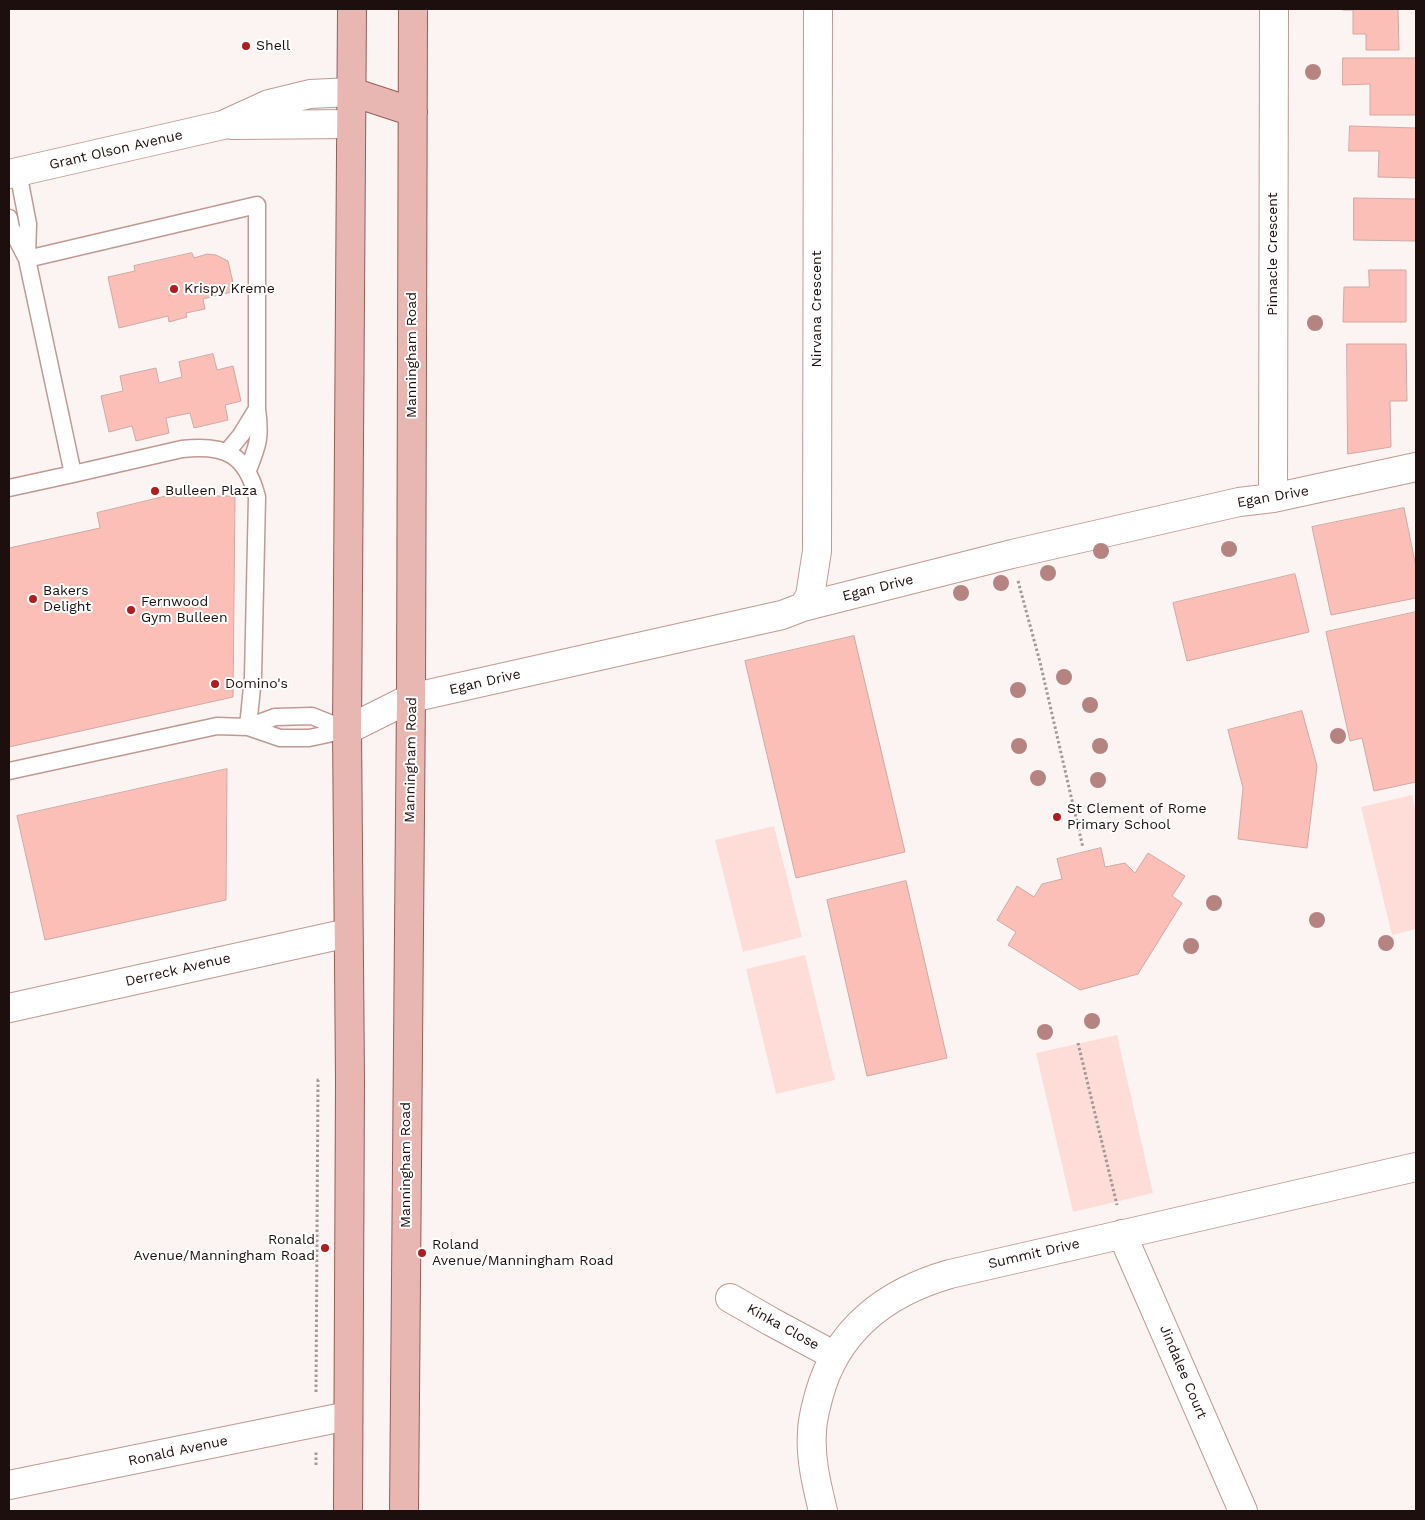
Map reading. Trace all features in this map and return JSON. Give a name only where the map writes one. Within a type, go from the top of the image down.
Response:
[{"type":"main road","points":[[348,1511],[350,1081],[347,730],[352,9]]},
{"type":"main road","name":"Manningham Road","points":[[404,1511],[411,698],[413,9]]},
{"type":"main road","name":"Grant Olson Avenue","points":[[352,92],[413,112]]},
{"type":"main road","name":"Grant Olson Avenue","points":[[351,124],[413,112]]},
{"type":"street","name":"Nirvana Crescent","points":[[803,606],[810,596],[817,551],[818,9]]},
{"type":"street","name":"Pinnacle Crescent","points":[[1273,498],[1274,9]]},
{"type":"street","name":"Grant Olson Avenue","points":[[13,173],[223,125],[269,104],[310,94],[352,92]]},
{"type":"street","name":"Grant Olson Avenue","points":[[223,125],[351,124]]},
{"type":"street","name":"Egan Drive","points":[[347,730],[411,698],[782,615],[803,606],[1012,554],[1239,502],[1273,498],[1416,467]]},
{"type":"street","name":"Derreck Avenue","points":[[9,1008],[348,933]]},
{"type":"street","name":"Summit Drive","points":[[823,1511],[815,1472],[812,1431],[821,1388],[835,1356],[851,1333],[867,1315],[908,1288],[950,1274],[1416,1167]]},
{"type":"street","name":"Jindalee Court","points":[[1122,1234],[1243,1511]]},
{"type":"street","name":"Kinka Close","points":[[730,1298],[835,1356]]},
{"type":"street","name":"Ronald Avenue","points":[[9,1485],[348,1416]]},
{"type":"lane","points":[[13,173],[28,224],[27,259],[73,474]]},
{"type":"lane","points":[[27,259],[257,205],[257,409],[260,432],[258,446],[248,470]]},
{"type":"lane","points":[[9,218],[11,228],[27,259]]},
{"type":"lane","points":[[227,452],[241,435],[257,409]]},
{"type":"lane","points":[[9,488],[182,449],[213,448],[227,452],[237,458],[248,470],[257,496],[253,677],[248,727]]},
{"type":"lane","points":[[248,727],[275,717],[312,716],[347,730]]},
{"type":"lane","points":[[9,771],[217,726],[248,727],[280,738],[309,738],[347,730]]},
{"type":"path","points":[[1012,554],[1040,662],[1083,848]]},
{"type":"path","points":[[1078,1043],[1117,1206],[1126,1204]]},
{"type":"shaded area","points":[[1412,795],[1416,812],[1416,929],[1392,935],[1361,807]]},
{"type":"shaded area","points":[[774,826],[802,937],[743,952],[715,840]]},
{"type":"shaded area","points":[[805,955],[835,1080],[776,1094],[746,969]]},
{"type":"shaded area","points":[[1117,1035],[1153,1193],[1073,1212],[1036,1053]]},
{"type":"building","points":[[1343,9],[1398,9],[1399,50],[1366,50],[1366,34],[1353,34],[1353,10]]},
{"type":"building","points":[[1343,58],[1416,58],[1416,115],[1370,115],[1370,84],[1343,85]]},
{"type":"building","points":[[1350,126],[1416,128],[1416,178],[1378,177],[1379,151],[1349,151]]},
{"type":"building","points":[[1354,198],[1416,199],[1416,241],[1354,240]]},
{"type":"building","points":[[192,253],[194,258],[207,254],[216,255],[228,261],[235,291],[203,299],[205,309],[186,313],[187,317],[169,322],[168,316],[119,328],[108,277],[135,271],[134,266]]},
{"type":"building","points":[[1369,270],[1406,270],[1406,322],[1343,322],[1344,287],[1369,287]]},
{"type":"building","points":[[1347,344],[1406,344],[1407,401],[1390,401],[1391,447],[1348,454]]},
{"type":"building","points":[[213,354],[217,370],[233,366],[241,401],[225,405],[228,420],[194,428],[190,413],[166,418],[169,433],[136,441],[132,426],[109,432],[101,396],[123,391],[120,376],[156,368],[159,383],[182,377],[179,362]]},
{"type":"building","points":[[166,496],[235,496],[233,697],[9,747],[9,548],[100,528],[97,513]]},
{"type":"building","points":[[1404,508],[1416,567],[1416,598],[1331,615],[1312,527]]},
{"type":"building","points":[[1295,574],[1309,632],[1187,661],[1173,603]]},
{"type":"building","points":[[1416,612],[1416,782],[1374,791],[1362,738],[1350,741],[1326,632]]},
{"type":"building","points":[[854,636],[905,852],[796,878],[745,661]]},
{"type":"building","points":[[1302,711],[1317,766],[1307,848],[1238,839],[1243,788],[1228,730]]},
{"type":"building","points":[[227,769],[226,900],[45,940],[17,816]]},
{"type":"building","points":[[1101,848],[1105,867],[1125,863],[1135,873],[1148,853],[1185,876],[1172,896],[1182,903],[1138,974],[1080,990],[1008,945],[1016,932],[997,920],[1017,886],[1034,897],[1042,884],[1062,879],[1057,859]]},
{"type":"building","points":[[906,881],[947,1058],[867,1076],[827,900]]},
{"type":"place","name":"Shell","points":[[246,46]]},
{"type":"place","name":"Krispy Kreme","points":[[174,289]]},
{"type":"place","name":"Bulleen Plaza","points":[[155,491]]},
{"type":"place","name":"Bakers Delight","points":[[33,599]]},
{"type":"place","name":"Fernwood Gym Bulleen","points":[[131,610]]},
{"type":"place","name":"Domino's","points":[[215,684]]},
{"type":"place","name":"St Clement of Rome Primary School","points":[[1057,817]]},
{"type":"place","name":"Ronald Avenue/Manningham Road","points":[[325,1248]]},
{"type":"place","name":"Roland Avenue/Manningham Road","points":[[422,1253]]}]
